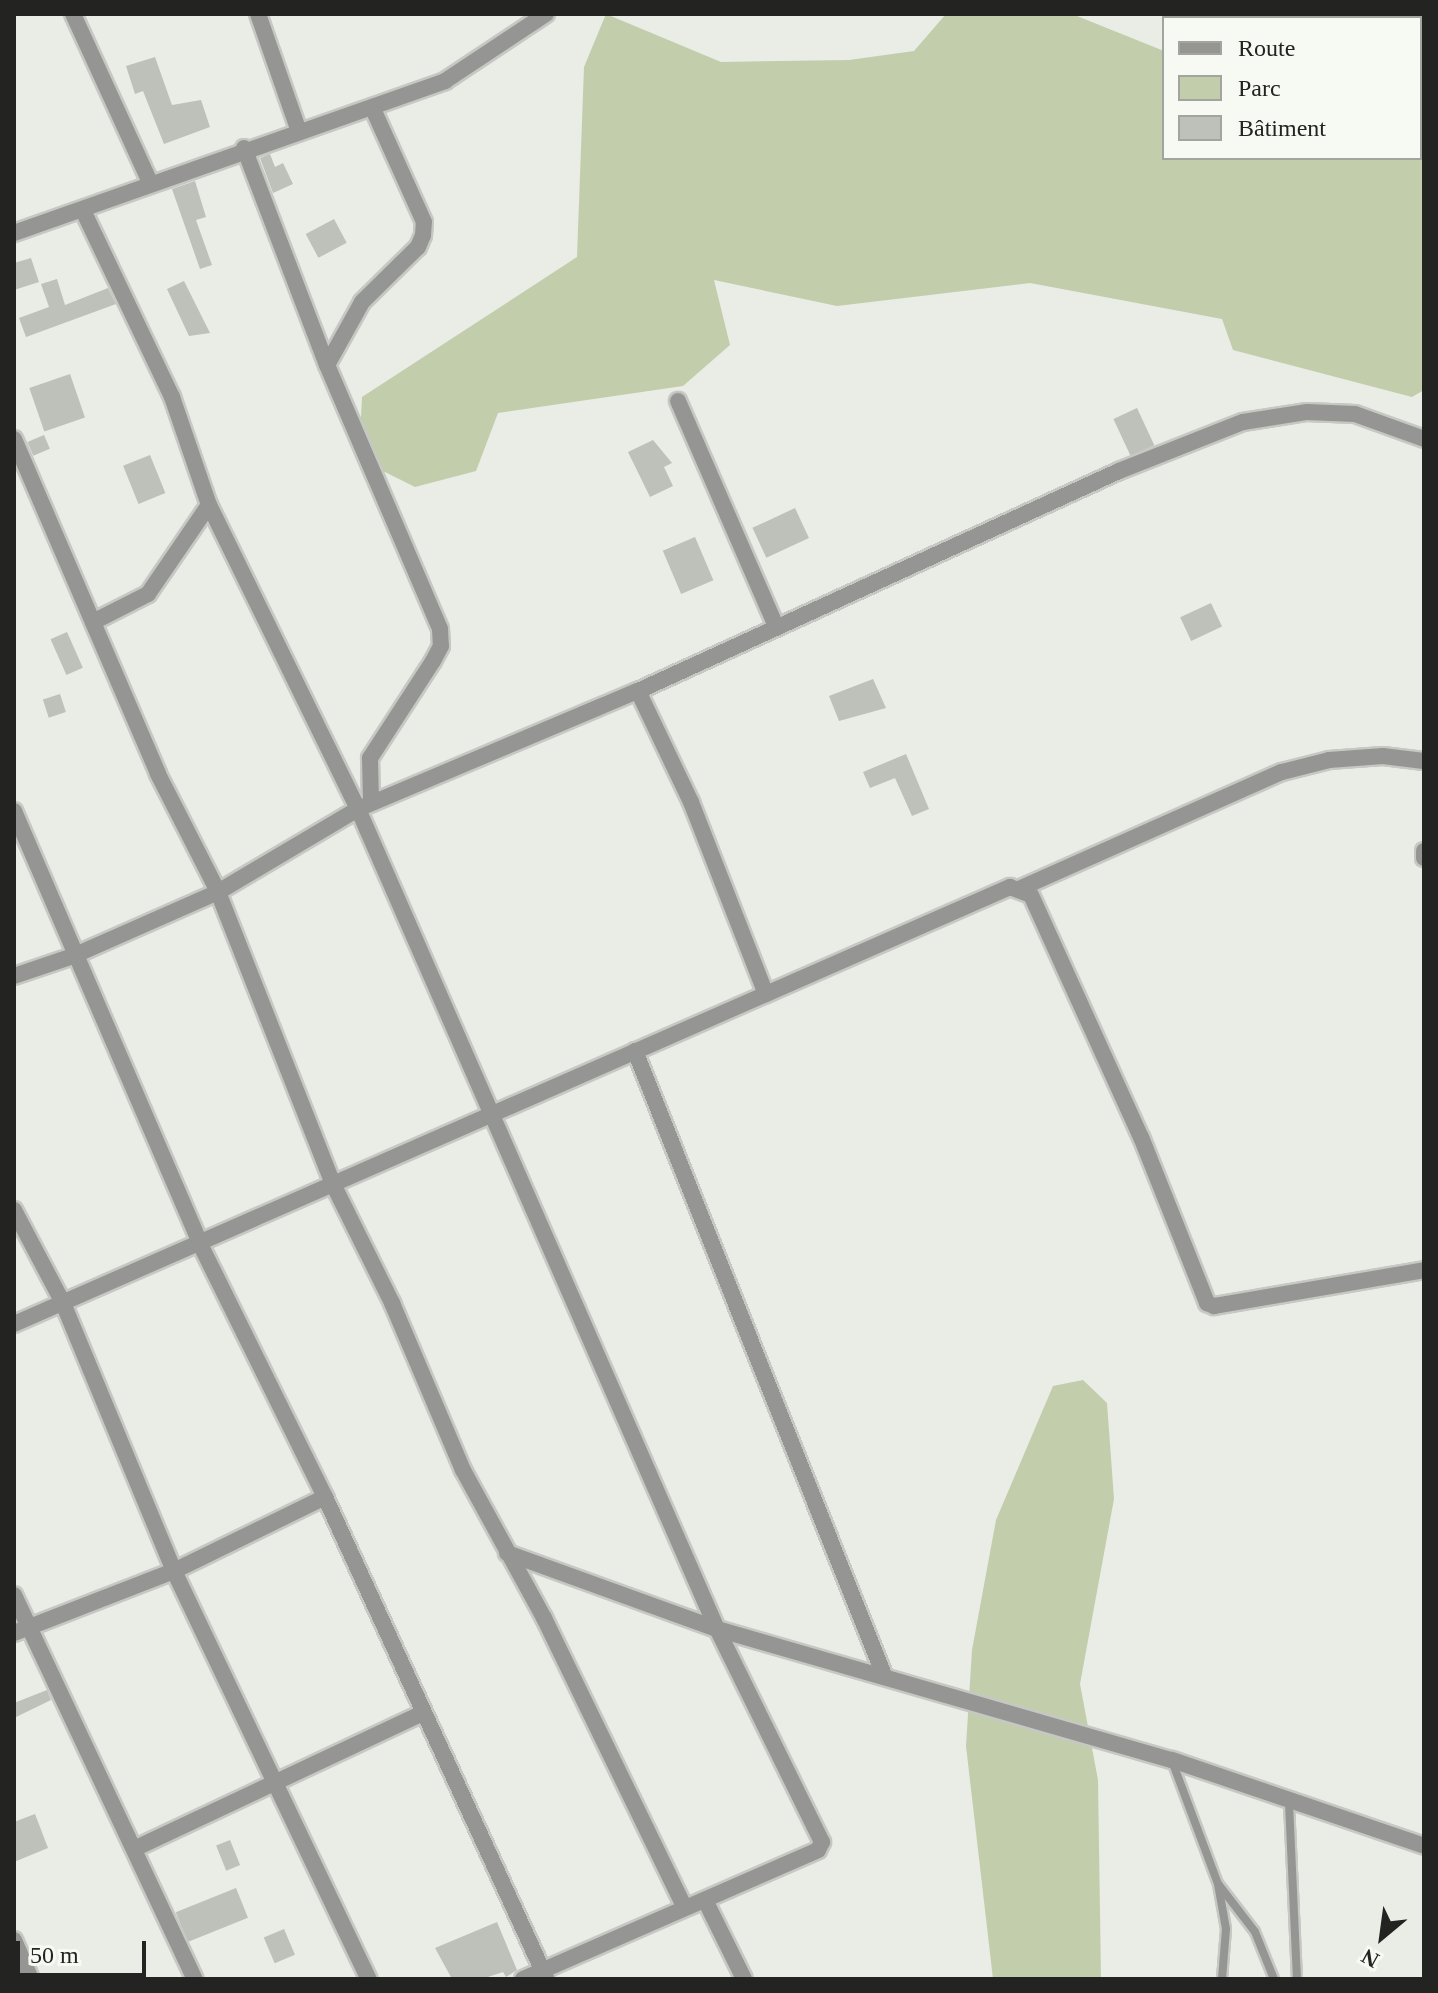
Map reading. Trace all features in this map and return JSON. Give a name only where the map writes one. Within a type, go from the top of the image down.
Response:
[{"type":"street","points":[[73,14],[151,184]]},
{"type":"street","points":[[258,14],[298,129]]},
{"type":"street","points":[[14,233],[244,148],[372,107],[465,71],[546,14]]},
{"type":"street","points":[[327,365],[362,302],[418,247],[423,235],[424,222],[372,107]]},
{"type":"street","points":[[244,148],[327,365],[440,629],[441,646],[433,661],[370,758],[365,806]]},
{"type":"street","points":[[83,210],[172,397],[209,505],[365,806],[493,1116],[717,1629],[823,1847],[545,1975],[523,1979]]},
{"type":"street","points":[[678,401],[776,626]]},
{"type":"street","points":[[14,976],[73,956],[218,892],[365,806],[638,691],[1119,471],[1243,422],[1307,412],[1355,414],[1424,439]]},
{"type":"street","points":[[15,444],[158,774],[218,892],[334,1186],[392,1303],[463,1470],[685,1908]]},
{"type":"street","points":[[93,622],[148,594],[209,505]]},
{"type":"street","points":[[638,691],[691,802],[766,994]]},
{"type":"street","points":[[14,1324],[201,1246],[1010,887],[1021,888],[1282,772],[1329,760],[1383,756],[1424,761]]},
{"type":"street","points":[[14,811],[73,956],[201,1246],[325,1497],[545,1975]]},
{"type":"street","points":[[1424,851],[1424,858]]},
{"type":"street","points":[[1021,888],[1031,895],[1141,1137],[1207,1303],[1214,1306],[1424,1270]]},
{"type":"street","points":[[635,1051],[884,1675]]},
{"type":"street","points":[[14,1210],[63,1303],[174,1571],[278,1782],[369,1979]]},
{"type":"street","points":[[22,1630],[174,1571],[325,1497]]},
{"type":"street","points":[[507,1553],[717,1629],[1172,1760],[1289,1803],[1424,1846]]},
{"type":"street","points":[[14,1595],[22,1630],[136,1848],[195,1979]]},
{"type":"street","points":[[136,1848],[423,1713]]},
{"type":"street","points":[[705,1900],[744,1979]]},
{"type":"street","points":[[14,1940],[31,1979]]},
{"type":"lane","points":[[1172,1760],[1218,1884],[1226,1929],[1222,1979]]},
{"type":"lane","points":[[1289,1803],[1297,1979]]},
{"type":"lane","points":[[1218,1884],[1255,1932],[1274,1979]]},
{"type":"green space","points":[[606,14],[721,62],[849,60],[914,51],[946,14],[1072,14],[1162,50],[1162,160],[1422,160],[1422,16],[1417,16],[1424,14],[1424,390],[1412,397],[1233,350],[1222,319],[1030,283],[837,306],[714,280],[730,345],[683,386],[498,413],[476,471],[415,487],[359,459],[362,397],[577,257],[584,67]]},
{"type":"green space","points":[[1083,1380],[1107,1403],[1114,1499],[1080,1684],[1098,1780],[1101,1979],[993,1979],[966,1746],[972,1650],[996,1520],[1053,1386]]},
{"type":"building","points":[[155,57],[172,105],[201,100],[210,127],[164,144],[143,91],[135,94],[126,66]]},
{"type":"building","points":[[270,154],[275,167],[283,163],[293,184],[273,193],[260,158]]},
{"type":"building","points":[[195,181],[206,217],[196,220],[212,265],[200,269],[172,189]]},
{"type":"building","points":[[334,219],[347,243],[318,258],[306,234]]},
{"type":"building","points":[[31,258],[39,282],[14,290],[14,263]]},
{"type":"building","points":[[57,279],[65,305],[108,288],[116,304],[26,337],[19,318],[49,307],[41,284]]},
{"type":"building","points":[[184,281],[210,333],[189,336],[167,289]]},
{"type":"building","points":[[70,374],[85,417],[44,431],[29,388]]},
{"type":"building","points":[[1137,408],[1154,445],[1131,456],[1113,419]]},
{"type":"building","points":[[44,435],[50,449],[33,456],[27,442]]},
{"type":"building","points":[[653,440],[672,463],[664,467],[673,486],[650,497],[628,452]]},
{"type":"building","points":[[150,455],[165,493],[138,504],[123,466]]},
{"type":"building","points":[[795,508],[809,538],[766,558],[752,528]]},
{"type":"building","points":[[695,537],[713,580],[681,594],[663,551]]},
{"type":"building","points":[[1211,603],[1222,627],[1191,641],[1180,617]]},
{"type":"building","points":[[67,632],[83,668],[66,675],[51,639]]},
{"type":"building","points":[[873,679],[886,708],[839,721],[829,696]]},
{"type":"building","points":[[60,694],[66,712],[49,718],[43,700]]},
{"type":"building","points":[[906,754],[929,809],[912,816],[895,778],[870,788],[863,772]]},
{"type":"building","points":[[47,1690],[51,1700],[14,1718],[14,1703]]},
{"type":"building","points":[[35,1814],[48,1848],[14,1862],[14,1822]]},
{"type":"building","points":[[230,1840],[240,1865],[226,1871],[216,1846]]},
{"type":"building","points":[[236,1888],[248,1918],[188,1942],[176,1912]]},
{"type":"building","points":[[497,1922],[517,1970],[506,1977],[503,1972],[482,1979],[452,1979],[435,1948]]},
{"type":"building","points":[[284,1929],[295,1955],[275,1963],[264,1938]]}]
